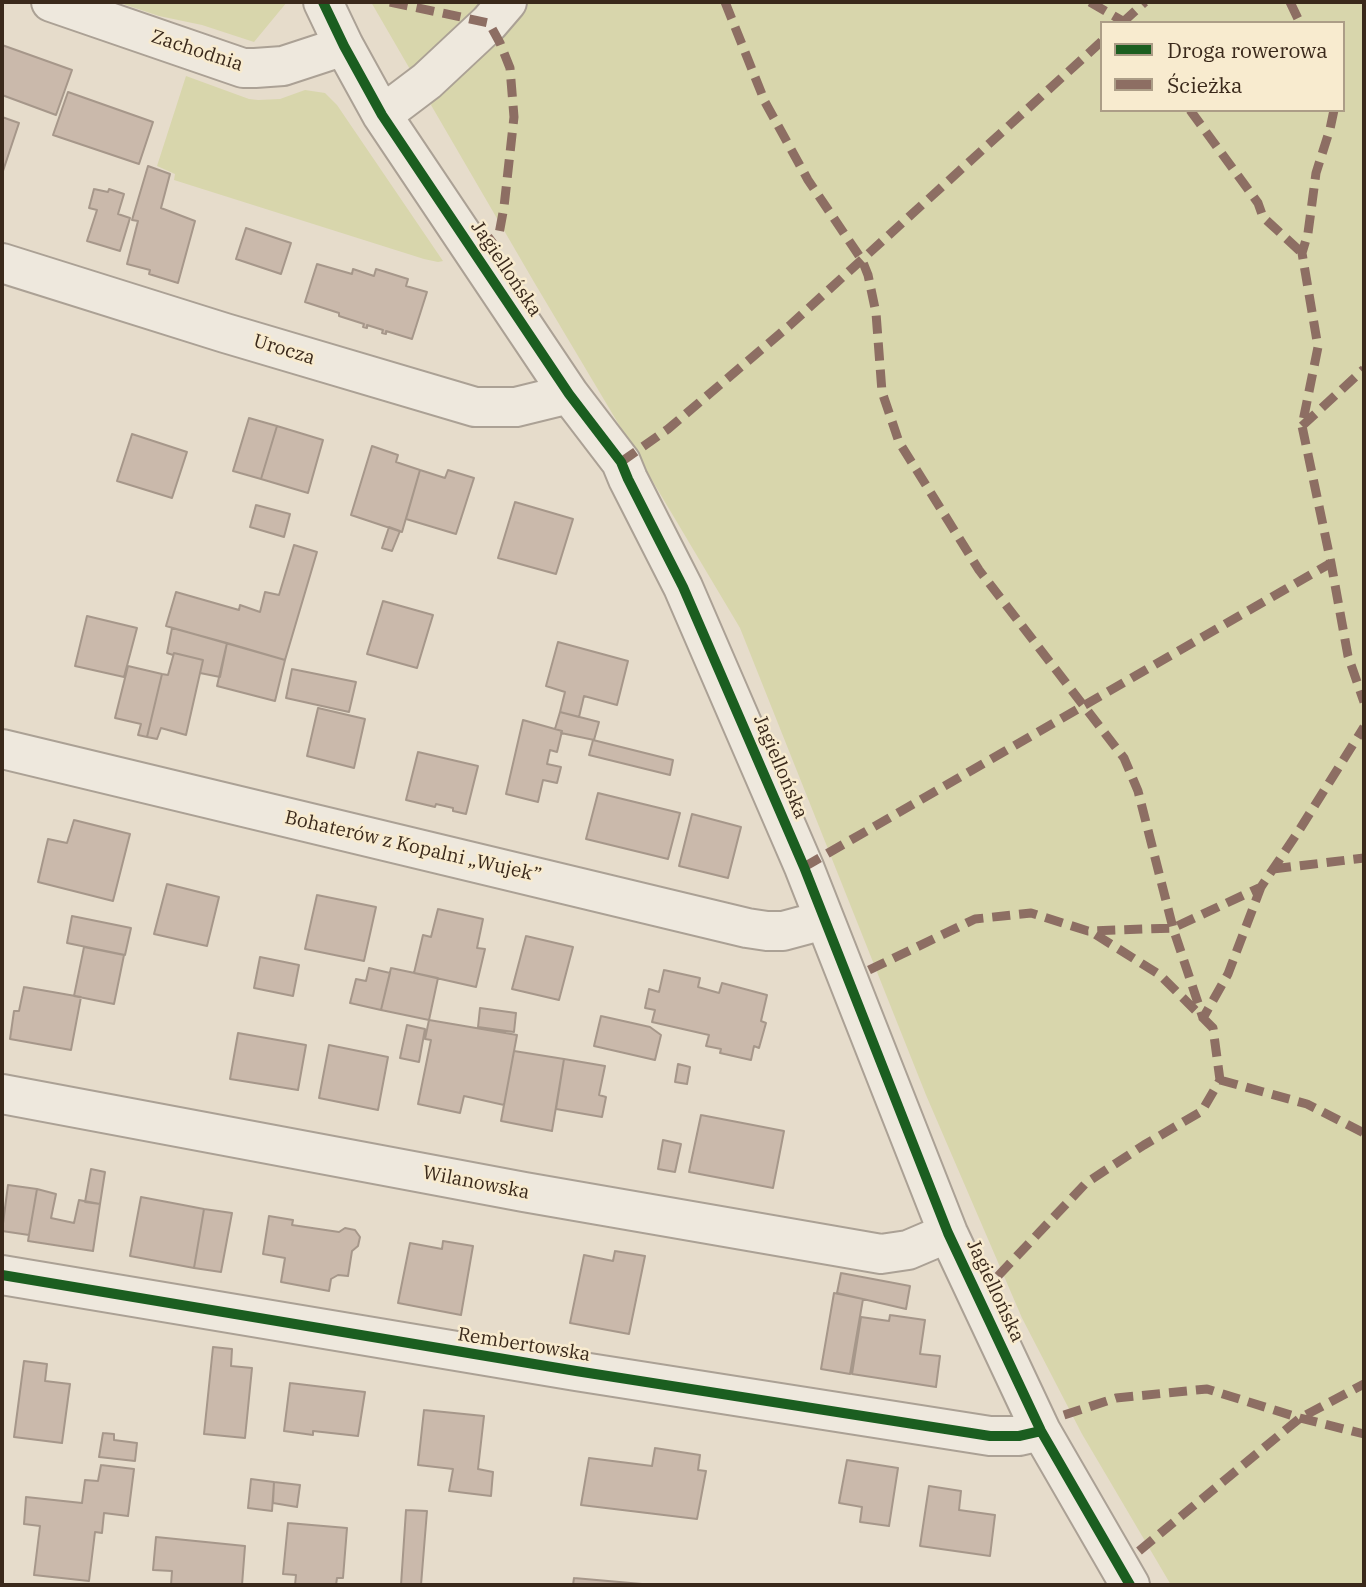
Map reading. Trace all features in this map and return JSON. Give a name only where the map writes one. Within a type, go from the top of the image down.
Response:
[{"type":"street","name":"Zachodnia","points":[[51,2],[243,68],[283,66],[344,46]]},
{"type":"street","name":"Jagiellońska","points":[[323,2],[382,115],[569,394],[621,462],[683,587],[804,867],[948,1233],[1041,1431],[1130,1585]]},
{"type":"street","points":[[382,115],[427,81],[489,23],[507,2]]},
{"type":"street","name":"Urocza","points":[[2,263],[475,407],[516,407],[569,394]]},
{"type":"street","name":"Bohaterów z Kopalni „Wujek”","points":[[3,755],[747,928],[783,931],[824,920]]},
{"type":"street","name":"Wilanowska","points":[[2,1094],[524,1192],[881,1254],[908,1250],[948,1233]]},
{"type":"street","name":"Rembertowska","points":[[2,1275],[576,1371],[990,1436],[1019,1436],[1041,1431]]},
{"type":"shaded area","points":[[117,2],[287,2],[254,42]]},
{"type":"shaded area","points":[[371,2],[496,2],[411,71]]},
{"type":"shaded area","points":[[522,2],[1364,2],[1364,1585],[1171,1585],[1082,1434],[1022,1318],[926,1095],[740,628],[431,105],[435,94]]},
{"type":"shaded area","points":[[186,76],[249,99],[280,99],[305,90],[325,93],[337,105],[443,261],[424,259],[174,180],[175,174],[157,166]]},
{"type":"building","points":[[2,45],[72,70],[56,115],[2,95]]},
{"type":"building","points":[[68,92],[153,122],[139,164],[53,135]]},
{"type":"building","points":[[2,117],[19,123],[2,174]]},
{"type":"building","points":[[148,166],[170,174],[161,208],[195,221],[178,283],[149,274],[150,270],[127,264],[138,221],[132,220]]},
{"type":"building","points":[[94,189],[108,192],[109,189],[124,194],[118,214],[130,218],[120,251],[87,241],[97,210],[89,208]]},
{"type":"building","points":[[246,228],[291,243],[281,274],[236,259]]},
{"type":"building","points":[[317,264],[352,274],[353,269],[374,276],[376,269],[408,279],[406,286],[427,292],[412,339],[386,331],[386,334],[382,333],[383,330],[367,325],[367,328],[363,327],[364,324],[339,316],[339,313],[305,302]]},
{"type":"building","points":[[249,418],[277,426],[261,479],[233,471]]},
{"type":"building","points":[[277,426],[323,440],[308,493],[261,479]]},
{"type":"building","points":[[132,434],[187,452],[172,498],[117,481]]},
{"type":"building","points":[[372,446],[398,455],[396,462],[420,470],[402,532],[351,515]]},
{"type":"building","points":[[420,470],[445,478],[448,470],[474,478],[456,534],[406,519]]},
{"type":"building","points":[[515,502],[573,519],[556,574],[498,558]]},
{"type":"building","points":[[256,505],[290,514],[284,537],[250,527]]},
{"type":"building","points":[[389,527],[400,531],[392,551],[382,548]]},
{"type":"building","points":[[294,545],[317,552],[285,660],[166,626],[176,592],[239,610],[240,605],[260,612],[265,592],[279,595]]},
{"type":"building","points":[[383,601],[433,615],[417,668],[367,654]]},
{"type":"building","points":[[87,616],[137,628],[124,677],[75,666]]},
{"type":"building","points":[[172,628],[227,643],[220,677],[200,673],[203,660],[167,653]]},
{"type":"building","points":[[558,642],[628,661],[617,705],[584,696],[579,717],[560,712],[565,692],[546,686]]},
{"type":"building","points":[[227,643],[285,660],[275,701],[217,686]]},
{"type":"building","points":[[174,653],[203,660],[186,735],[161,728],[157,739],[147,737],[162,674],[168,675]]},
{"type":"building","points":[[128,666],[162,674],[147,737],[138,735],[141,724],[115,718]]},
{"type":"building","points":[[292,669],[356,682],[349,712],[286,698]]},
{"type":"building","points":[[318,708],[365,719],[354,768],[307,756]]},
{"type":"building","points":[[560,712],[599,722],[594,740],[561,733],[562,731],[555,729]]},
{"type":"building","points":[[523,720],[562,731],[557,752],[550,750],[547,764],[561,767],[557,783],[543,780],[538,802],[506,794]]},
{"type":"building","points":[[593,740],[673,760],[670,775],[589,755]]},
{"type":"building","points":[[418,752],[478,766],[466,814],[436,804],[435,807],[406,800]]},
{"type":"building","points":[[598,793],[680,813],[668,859],[586,839]]},
{"type":"building","points":[[692,814],[741,827],[728,878],[679,866]]},
{"type":"building","points":[[74,820],[130,834],[113,901],[38,882],[48,839],[67,843]]},
{"type":"building","points":[[167,884],[219,897],[207,946],[154,934]]},
{"type":"building","points":[[317,895],[376,907],[364,961],[305,949]]},
{"type":"building","points":[[438,909],[483,919],[477,948],[485,949],[476,987],[414,973],[423,935],[431,937]]},
{"type":"building","points":[[72,916],[131,928],[125,955],[67,943]]},
{"type":"building","points":[[526,936],[573,947],[559,1000],[512,989]]},
{"type":"building","points":[[84,947],[124,955],[114,1004],[74,996]]},
{"type":"building","points":[[260,957],[299,965],[293,996],[254,988]]},
{"type":"building","points":[[369,968],[390,973],[381,1010],[350,1003],[356,979],[366,981]]},
{"type":"building","points":[[391,968],[438,978],[429,1020],[381,1010]]},
{"type":"building","points":[[664,970],[700,978],[698,987],[719,993],[722,983],[767,995],[761,1021],[766,1023],[759,1048],[754,1046],[751,1060],[720,1053],[721,1049],[706,1046],[709,1035],[652,1022],[655,1010],[645,1008],[649,989],[659,992]]},
{"type":"building","points":[[24,987],[81,997],[71,1050],[10,1039],[14,1011],[19,1011]]},
{"type":"building","points":[[480,1008],[516,1013],[514,1032],[478,1027]]},
{"type":"building","points":[[601,1016],[650,1027],[661,1035],[655,1060],[594,1046]]},
{"type":"building","points":[[429,1020],[517,1035],[504,1105],[464,1096],[460,1113],[418,1104],[431,1040],[425,1039]]},
{"type":"building","points":[[407,1025],[425,1029],[419,1062],[400,1058]]},
{"type":"building","points":[[238,1033],[306,1045],[298,1090],[230,1079]]},
{"type":"building","points":[[329,1045],[388,1057],[378,1110],[319,1098]]},
{"type":"building","points":[[514,1051],[564,1059],[552,1131],[501,1121]]},
{"type":"building","points":[[564,1059],[605,1066],[599,1095],[606,1097],[602,1117],[556,1109]]},
{"type":"building","points":[[678,1064],[690,1067],[687,1084],[675,1082]]},
{"type":"building","points":[[701,1115],[784,1131],[773,1188],[689,1172]]},
{"type":"building","points":[[663,1140],[681,1144],[675,1172],[658,1169]]},
{"type":"building","points":[[91,1169],[105,1172],[100,1204],[85,1202]]},
{"type":"building","points":[[8,1185],[37,1189],[29,1235],[2,1231]]},
{"type":"building","points":[[37,1189],[56,1194],[51,1218],[74,1223],[79,1200],[100,1204],[93,1251],[28,1241]]},
{"type":"building","points":[[141,1197],[204,1209],[194,1268],[130,1256]]},
{"type":"building","points":[[204,1209],[232,1213],[221,1272],[194,1268]]},
{"type":"building","points":[[269,1216],[293,1220],[292,1225],[339,1232],[345,1228],[355,1230],[360,1237],[358,1246],[352,1251],[348,1276],[338,1275],[331,1279],[329,1291],[281,1282],[285,1258],[263,1254]]},
{"type":"building","points":[[443,1241],[473,1246],[461,1315],[398,1303],[410,1243],[442,1249]]},
{"type":"building","points":[[615,1251],[645,1256],[629,1334],[570,1323],[584,1255],[613,1261]]},
{"type":"building","points":[[841,1273],[910,1286],[906,1309],[837,1293]]},
{"type":"building","points":[[834,1293],[863,1299],[850,1374],[821,1369]]},
{"type":"building","points":[[890,1315],[925,1320],[920,1354],[940,1356],[936,1387],[852,1374],[861,1317],[889,1321]]},
{"type":"building","points":[[213,1347],[232,1349],[231,1366],[252,1368],[245,1438],[204,1434]]},
{"type":"building","points":[[24,1361],[47,1364],[45,1381],[70,1384],[62,1443],[14,1437]]},
{"type":"building","points":[[290,1383],[365,1392],[358,1436],[284,1431]]},
{"type":"building","points":[[424,1410],[484,1416],[478,1469],[493,1472],[491,1496],[449,1491],[453,1469],[418,1465]]},
{"type":"building","points":[[103,1433],[114,1434],[114,1440],[137,1443],[135,1461],[99,1457]]},
{"type":"building","points":[[655,1448],[700,1455],[698,1470],[706,1471],[697,1519],[581,1505],[589,1458],[652,1466]]},
{"type":"building","points":[[847,1460],[898,1468],[889,1526],[860,1522],[862,1507],[839,1503]]},
{"type":"building","points":[[101,1465],[134,1469],[128,1516],[104,1513],[102,1533],[95,1532],[89,1581],[34,1575],[40,1526],[24,1524],[26,1497],[82,1503],[85,1480],[98,1481]]},
{"type":"building","points":[[251,1479],[274,1482],[272,1511],[248,1508]]},
{"type":"building","points":[[274,1482],[300,1485],[297,1507],[273,1503]]},
{"type":"building","points":[[929,1486],[961,1491],[959,1510],[995,1515],[990,1556],[920,1546]]},
{"type":"building","points":[[406,1510],[427,1511],[421,1585],[401,1585]]},
{"type":"building","points":[[288,1523],[347,1528],[343,1578],[337,1578],[336,1585],[295,1585],[296,1575],[283,1574]]},
{"type":"building","points":[[156,1537],[245,1546],[242,1585],[171,1585],[172,1571],[153,1570]]},
{"type":"building","points":[[574,1578],[642,1584],[642,1585],[573,1585]]},
{"type":"marked path","points":[[390,2],[489,23],[510,68],[514,117],[499,234],[474,253]]},
{"type":"marked path","points":[[725,2],[765,102],[808,180],[862,260],[868,275],[876,313],[882,392],[899,442],[979,570],[1124,758],[1138,791],[1173,928],[1203,1018],[1228,974],[1261,887]]},
{"type":"marked path","points":[[1090,2],[1123,21]]},
{"type":"marked path","points":[[1124,21],[1145,2]]},
{"type":"marked path","points":[[1290,2],[1299,21]]},
{"type":"marked path","points":[[621,462],[668,429],[789,326],[1100,43]]},
{"type":"marked path","points":[[1191,112],[1258,203],[1263,217],[1302,253]]},
{"type":"marked path","points":[[1334,112],[1316,173],[1308,233],[1302,253],[1318,347],[1302,426],[1348,656],[1364,702]]},
{"type":"marked path","points":[[1302,426],[1364,369]]},
{"type":"marked path","points":[[804,867],[1331,563]]},
{"type":"marked path","points":[[869,970],[975,919],[1031,913],[1088,931],[1173,928],[1261,887],[1364,727]]},
{"type":"marked path","points":[[1273,869],[1364,858]]},
{"type":"marked path","points":[[998,1276],[1086,1183],[1202,1111],[1220,1080],[1213,1028],[1160,975],[1090,931]]},
{"type":"marked path","points":[[1220,1080],[1307,1104],[1364,1133]]},
{"type":"marked path","points":[[1139,1551],[1300,1418],[1364,1384]]},
{"type":"marked path","points":[[1064,1415],[1116,1398],[1207,1389],[1300,1418],[1364,1434]]},
{"type":"cycle path","points":[[323,2],[382,115],[569,394],[621,462],[683,587],[804,867],[948,1233],[1041,1431],[1130,1585]]},
{"type":"cycle path","points":[[2,1275],[576,1371],[990,1436],[1019,1436],[1041,1431]]}]
